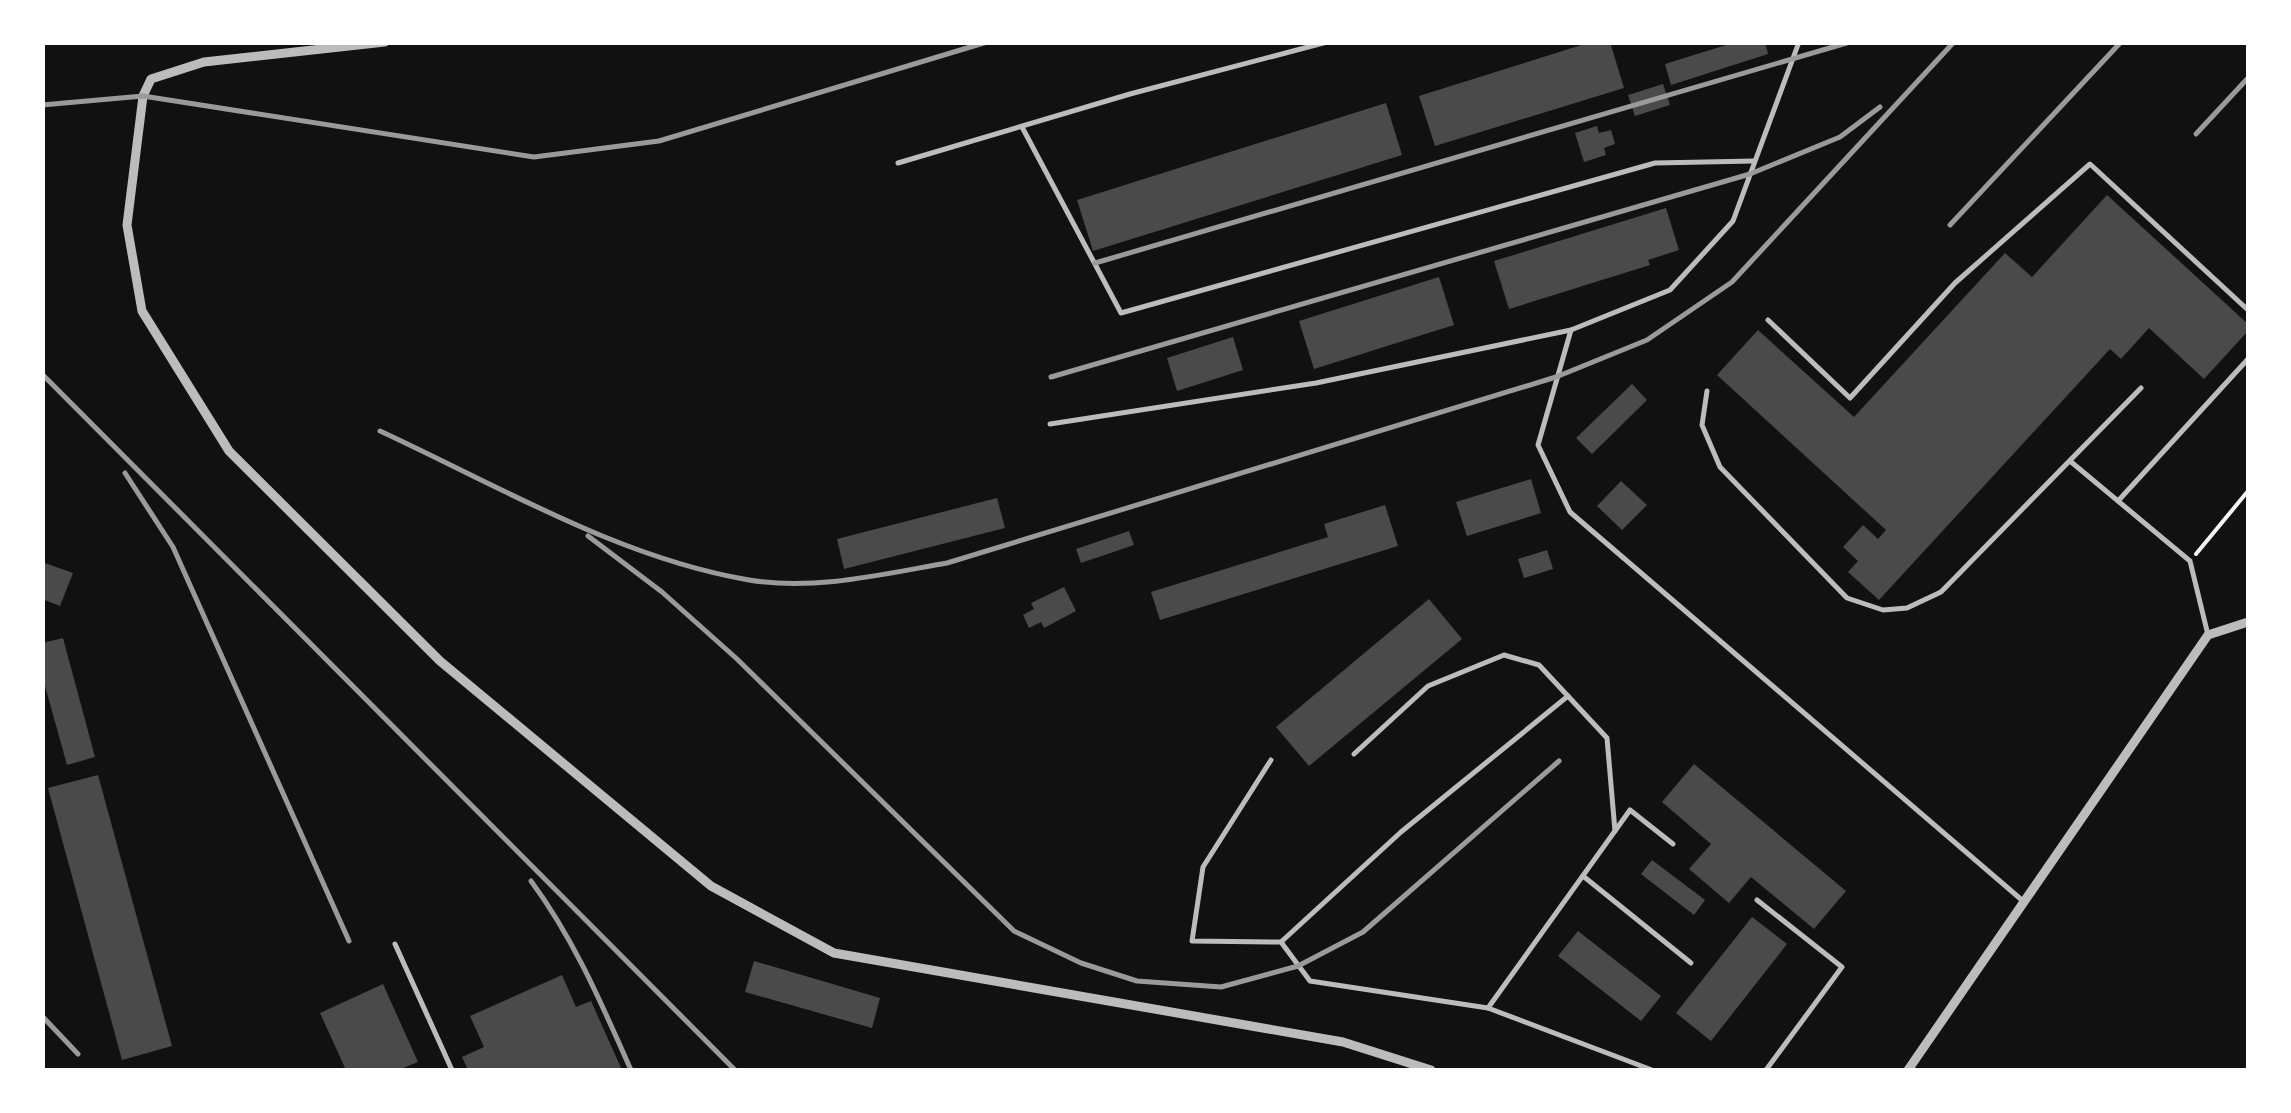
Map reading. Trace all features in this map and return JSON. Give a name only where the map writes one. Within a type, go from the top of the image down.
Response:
[{"type":"street","points":[[385,42],[204,62],[150,79],[143,96],[128,225],[142,311],[228,451],[412,633],[710,886],[834,953],[1343,1042],[1431,1070]]},
{"type":"street","points":[[1908,1070],[2208,635],[2248,622]]},
{"type":"lane","points":[[898,163],[1327,42]]},
{"type":"lane","points":[[1050,424],[1316,384],[1570,330],[1670,290],[1732,221],[1799,42]]},
{"type":"lane","points":[[1022,126],[1121,313],[1655,163],[1754,160]]},
{"type":"lane","points":[[1768,320],[1850,398],[1955,283],[2090,164],[2248,310]]},
{"type":"lane","points":[[1570,330],[1538,445],[1570,512],[2023,901]]},
{"type":"lane","points":[[2118,501],[2248,359]]},
{"type":"lane","points":[[1708,391],[1702,425],[1720,466],[1847,598],[1884,610],[1907,608],[1941,592],[2141,388]]},
{"type":"lane","points":[[2069,461],[2190,562],[2208,635]]},
{"type":"lane","points":[[1354,754],[1428,686],[1504,655],[1539,664],[1606,738],[1615,831]]},
{"type":"lane","points":[[1270,760],[1202,867],[1192,941],[1281,942],[1401,832],[1568,696]]},
{"type":"lane","points":[[1488,1008],[1630,810],[1673,844]]},
{"type":"lane","points":[[1583,876],[1690,963]]},
{"type":"lane","points":[[1757,900],[1842,966],[1766,1070]]},
{"type":"lane","points":[[1281,942],[1310,981],[1488,1008],[1652,1070]]},
{"type":"lane","points":[[395,944],[452,1070]]},
{"type":"path","points":[[2190,562],[2248,491]]},
{"type":"building","points":[[1591,42],[1610,42],[1624,88],[1435,146],[1419,96]]},
{"type":"building","points":[[1736,42],[1765,42],[1768,54],[1671,85],[1665,64]]},
{"type":"building","points":[[1663,84],[1670,105],[1635,116],[1628,95]]},
{"type":"building","points":[[1386,103],[1402,155],[1093,251],[1077,200]]},
{"type":"building","points":[[1597,126],[1599,133],[1611,130],[1615,144],[1604,148],[1606,155],[1584,162],[1575,133]]},
{"type":"building","points":[[2107,195],[2248,324],[2248,331],[2204,379],[2149,328],[2121,359],[2110,349],[1879,600],[1848,572],[1858,561],[1843,547],[1863,525],[1878,539],[1886,530],[1717,375],[1758,330],[1854,417],[2005,253],[2032,277]]},
{"type":"building","points":[[1666,208],[1679,250],[1648,260],[1650,265],[1509,309],[1494,261]]},
{"type":"building","points":[[1439,277],[1454,325],[1314,369],[1299,321]]},
{"type":"building","points":[[1233,337],[1243,370],[1177,391],[1167,358]]},
{"type":"building","points":[[1632,384],[1647,400],[1592,454],[1576,438]]},
{"type":"building","points":[[1531,479],[1541,513],[1467,536],[1456,502]]},
{"type":"building","points":[[1621,481],[1647,505],[1622,530],[1597,506]]},
{"type":"building","points":[[997,498],[1005,528],[844,569],[837,539]]},
{"type":"building","points":[[1385,505],[1398,546],[1160,620],[1151,592],[1328,537],[1324,524]]},
{"type":"building","points":[[1129,531],[1134,545],[1081,563],[1076,549]]},
{"type":"building","points":[[1547,550],[1553,569],[1524,578],[1518,559]]},
{"type":"building","points":[[42,562],[73,573],[60,606],[42,599]]},
{"type":"building","points":[[1064,587],[1076,611],[1044,628],[1041,622],[1029,628],[1023,615],[1034,609],[1031,603]]},
{"type":"building","points":[[1429,599],[1462,639],[1309,766],[1276,727]]},
{"type":"building","points":[[63,638],[95,757],[67,765],[42,675],[42,643]]},
{"type":"building","points":[[1694,764],[1846,891],[1814,929],[1751,877],[1729,903],[1689,869],[1711,844],[1662,802]]},
{"type":"building","points":[[98,775],[172,1046],[122,1060],[48,788]]},
{"type":"building","points":[[1652,860],[1705,900],[1694,915],[1641,874]]},
{"type":"building","points":[[1752,917],[1787,944],[1711,1041],[1676,1013]]},
{"type":"building","points":[[1578,931],[1661,996],[1641,1021],[1558,956]]},
{"type":"building","points":[[754,961],[880,998],[872,1028],[745,992]]},
{"type":"building","points":[[562,975],[576,1007],[591,1001],[622,1070],[468,1070],[462,1057],[484,1047],[470,1016]]},
{"type":"building","points":[[383,984],[418,1062],[398,1070],[346,1070],[320,1013]]},
{"type":"railway","points":[[42,105],[143,96],[534,157],[659,141],[987,42]]},
{"type":"railway","points":[[1095,263],[1850,42]]},
{"type":"railway","points":[[380,431],[606,538],[701,570],[749,580],[799,584],[849,580],[947,563],[1556,377],[1647,340],[1732,282],[1954,42]]},
{"type":"railway","points":[[1950,225],[2121,42]]},
{"type":"railway","points":[[2196,134],[2248,78]]},
{"type":"railway","points":[[1051,377],[1750,174],[1840,137],[1880,107]]},
{"type":"railway","points":[[42,374],[735,1070]]},
{"type":"railway","points":[[125,473],[173,547],[349,941]]},
{"type":"railway","points":[[588,536],[662,592],[737,659],[1014,931],[1081,963],[1137,981],[1221,987],[1298,966],[1363,932],[1559,761]]},
{"type":"railway","points":[[531,881],[574,949],[631,1070]]},
{"type":"railway","points":[[42,1016],[78,1054]]}]
